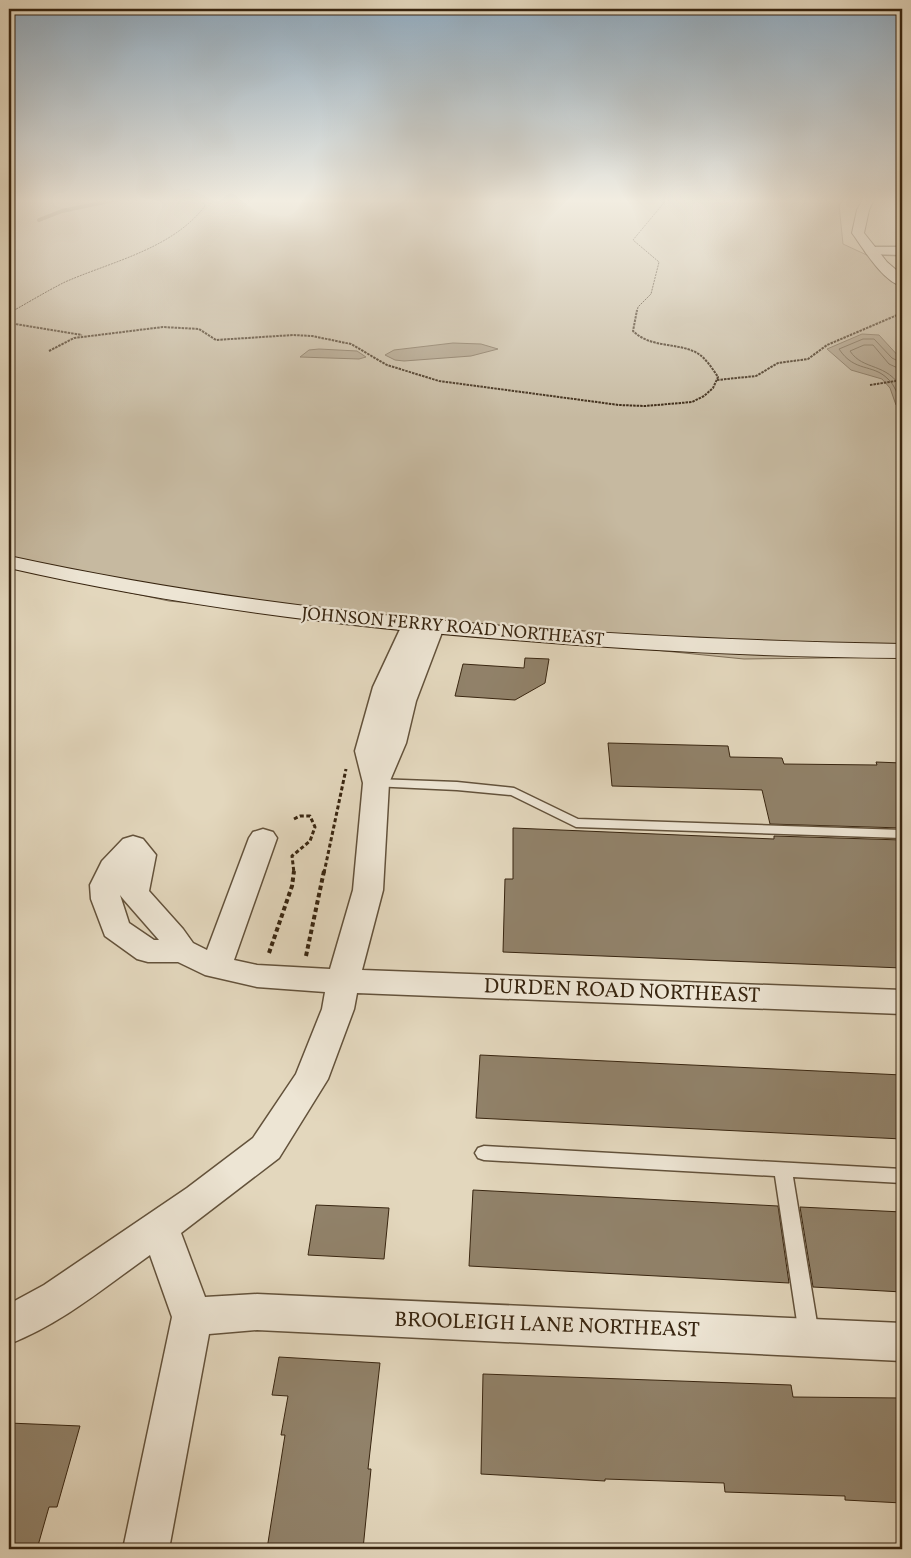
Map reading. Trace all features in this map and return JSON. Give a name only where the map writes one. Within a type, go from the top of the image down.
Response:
[{"type":"main road","points":[[890,272],[902,282]]},
{"type":"main road","name":"JOHNSON FERRY ROAD NORTHEAST","points":[[9,562],[140,590],[423,626],[758,648],[902,651]]},
{"type":"street","points":[[9,1326],[58,1298],[266,1148],[311,1079],[338,1009],[343,981],[368,890],[376,783],[393,744],[423,626]]},
{"type":"street","points":[[216,968],[263,838]]},
{"type":"street","name":"DURDEN ROAD NORTHEAST","points":[[120,896],[116,929],[148,951],[182,951],[216,968],[290,979],[902,1002]]},
{"type":"street","points":[[146,1549],[192,1317],[159,1227]]},
{"type":"street","name":"BROOLEIGH LANE NORTHEAST","points":[[192,1317],[257,1312],[809,1336],[902,1342]]},
{"type":"lane","points":[[376,783],[457,786],[514,792],[576,823],[902,834]]},
{"type":"lane","points":[[484,1153],[902,1176]]},
{"type":"lane","points":[[783,1170],[809,1336]]},
{"type":"path","points":[[9,313],[64,283],[92,272]]},
{"type":"path","points":[[49,352],[60,343],[86,336],[163,327],[199,329],[216,340],[294,335],[312,336],[351,344],[387,365],[439,381],[646,407],[665,406],[706,397],[716,387],[717,380],[701,355],[694,351],[644,339],[635,335],[632,331],[638,307],[651,294],[657,272]]},
{"type":"path","points":[[717,380],[756,376],[778,363],[808,359],[826,345],[902,313]]},
{"type":"path","points":[[9,323],[86,336]]},
{"type":"path","points":[[870,385],[902,380]]},
{"type":"path","points":[[306,956],[346,767]]},
{"type":"path","points":[[273,944],[292,886],[295,868],[292,856],[310,841],[315,827],[310,816],[300,816],[294,819]]},
{"type":"shaded area","points":[[9,272],[886,272],[902,284],[902,657],[744,659],[169,601],[12,568],[9,556]]},
{"type":"water","points":[[862,334],[879,335],[902,360],[902,408],[896,405],[890,388],[882,379],[851,370],[827,349]]},
{"type":"water","points":[[453,343],[481,344],[498,349],[471,356],[404,361],[395,360],[385,355],[394,350]]},
{"type":"water","points":[[309,350],[357,351],[366,357],[359,359],[300,357]]},
{"type":"building","points":[[525,658],[549,659],[545,683],[515,700],[455,696],[463,664],[524,668]]},
{"type":"building","points":[[608,743],[728,746],[730,757],[782,758],[784,764],[877,765],[876,762],[902,763],[902,828],[770,824],[762,790],[612,786]]},
{"type":"building","points":[[513,828],[774,839],[774,836],[902,840],[902,968],[503,952],[505,879],[513,879]]},
{"type":"building","points":[[480,1055],[902,1075],[902,1139],[476,1118]]},
{"type":"building","points":[[473,1190],[778,1206],[789,1283],[469,1266]]},
{"type":"building","points":[[316,1205],[389,1208],[384,1259],[308,1255]]},
{"type":"building","points":[[800,1207],[902,1212],[902,1292],[813,1287]]},
{"type":"building","points":[[279,1357],[380,1363],[368,1469],[371,1469],[363,1549],[267,1549],[285,1435],[281,1435],[288,1396],[272,1395]]},
{"type":"building","points":[[483,1374],[791,1385],[793,1397],[902,1398],[902,1503],[845,1500],[845,1496],[725,1492],[724,1483],[605,1479],[605,1481],[481,1474]]},
{"type":"building","points":[[9,1423],[80,1426],[57,1507],[49,1507],[37,1549],[9,1549]]}]
